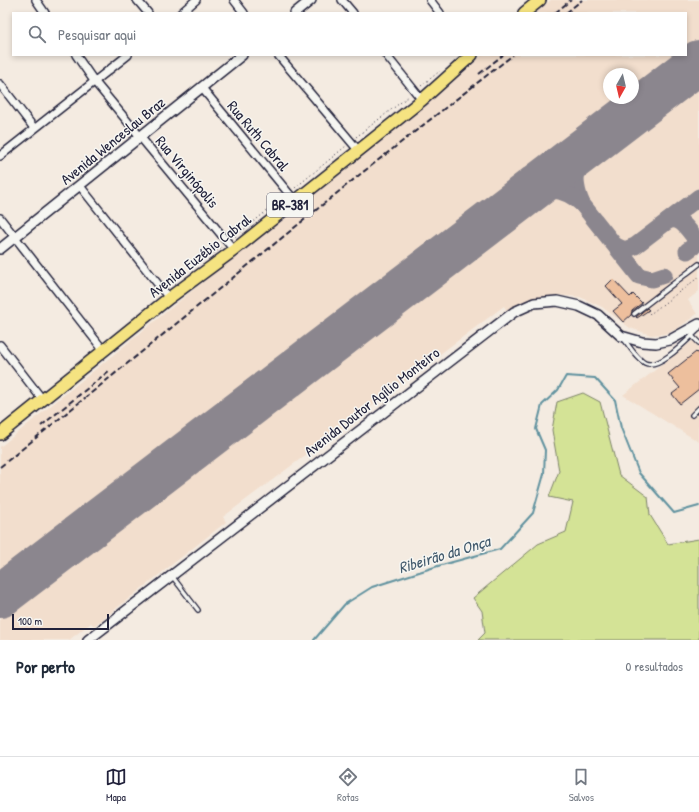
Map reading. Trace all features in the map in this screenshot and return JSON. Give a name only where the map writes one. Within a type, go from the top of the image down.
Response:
[{"type":"main road","points":[[525,12],[540,0]]},
{"type":"main road","name":"Avenida Euzébio Cabral","points":[[0,434],[169,298],[234,250],[422,100],[471,56]]},
{"type":"street","points":[[36,0],[44,12]]},
{"type":"street","points":[[137,0],[147,12]]},
{"type":"street","points":[[182,12],[196,0]]},
{"type":"street","points":[[234,0],[243,12]]},
{"type":"street","points":[[296,12],[311,0]]},
{"type":"street","points":[[342,0],[352,12]]},
{"type":"street","points":[[430,0],[439,12]]},
{"type":"street","name":"Rua Virginópolis","points":[[77,56],[94,81],[234,250]]},
{"type":"street","points":[[0,156],[127,56]]},
{"type":"street","name":"Avenida Wenceslau Braz","points":[[0,249],[241,56]]},
{"type":"street","points":[[279,56],[358,150]]},
{"type":"street","points":[[387,56],[422,100]]},
{"type":"street","points":[[0,84],[34,128]]},
{"type":"street","name":"Rua Ruth Cabral","points":[[202,88],[295,201]]},
{"type":"street","points":[[80,186],[169,298]]},
{"type":"street","points":[[0,218],[104,351]]},
{"type":"street","name":"Avenida Doutor Agílio Monteiro","points":[[88,640],[489,328],[514,312],[534,303],[542,302],[557,301],[580,306],[598,314],[620,336],[642,342],[656,343],[670,340],[699,324]]},
{"type":"street","points":[[0,345],[42,400]]},
{"type":"lane","points":[[634,314],[699,264]]},
{"type":"lane","points":[[620,336],[644,362],[653,365],[661,362],[699,329]]},
{"type":"lane","points":[[692,336],[699,343]]},
{"type":"lane","points":[[692,415],[699,408]]},
{"type":"lane","points":[[172,576],[198,610]]},
{"type":"path","points":[[644,306],[650,314],[699,277]]},
{"type":"shaded area","points":[[551,0],[699,0],[699,291],[688,300],[697,314],[677,329],[664,334],[651,335],[630,328],[602,307],[580,297],[556,295],[529,299],[507,311],[504,306],[223,517],[226,522],[94,626],[91,623],[69,640],[0,640],[0,447],[481,56],[687,56],[687,12],[536,12]]},
{"type":"shaded area","points":[[699,336],[699,442],[623,395]]},
{"type":"green space","points":[[583,393],[600,402],[619,475],[648,497],[650,515],[668,544],[699,539],[699,640],[478,640],[485,633],[482,611],[473,598],[538,544],[566,532],[573,502],[549,497],[559,471],[552,430],[557,402]]},
{"type":"building","points":[[613,279],[630,297],[633,294],[642,303],[632,311],[631,315],[623,322],[613,311],[622,304],[606,286]]},
{"type":"building","points":[[647,308],[649,310],[637,318],[636,317]]},
{"type":"building","points":[[696,352],[699,355],[699,389],[680,404],[672,394],[680,388],[668,374]]},
{"type":"waterway","name":"Ribeirão da Onça","points":[[314,640],[345,604],[372,587],[438,566],[500,549],[533,513],[544,474],[545,450],[536,429],[542,405],[558,390],[566,376],[595,378],[615,400],[621,428],[639,473],[674,513],[699,506]]},
{"type":"taxiway","points":[[599,139],[586,154],[578,168],[576,184],[582,204],[639,276],[652,279],[664,275]]},
{"type":"taxiway","points":[[521,198],[529,194],[545,190],[553,190],[567,194],[582,204]]},
{"type":"taxiway","points":[[616,246],[625,250],[635,246],[699,197]]},
{"type":"taxiway","points":[[668,221],[676,220],[680,222],[695,238],[694,246],[687,251]]},
{"type":"runway","points":[[0,596],[699,62]]},
{"type":"railway","points":[[556,12],[571,0]]},
{"type":"railway","points":[[567,12],[582,0]]},
{"type":"railway","points":[[479,74],[502,56]]},
{"type":"railway","points":[[0,467],[358,176],[512,56]]},
{"type":"railway","points":[[41,426],[110,370]]}]
